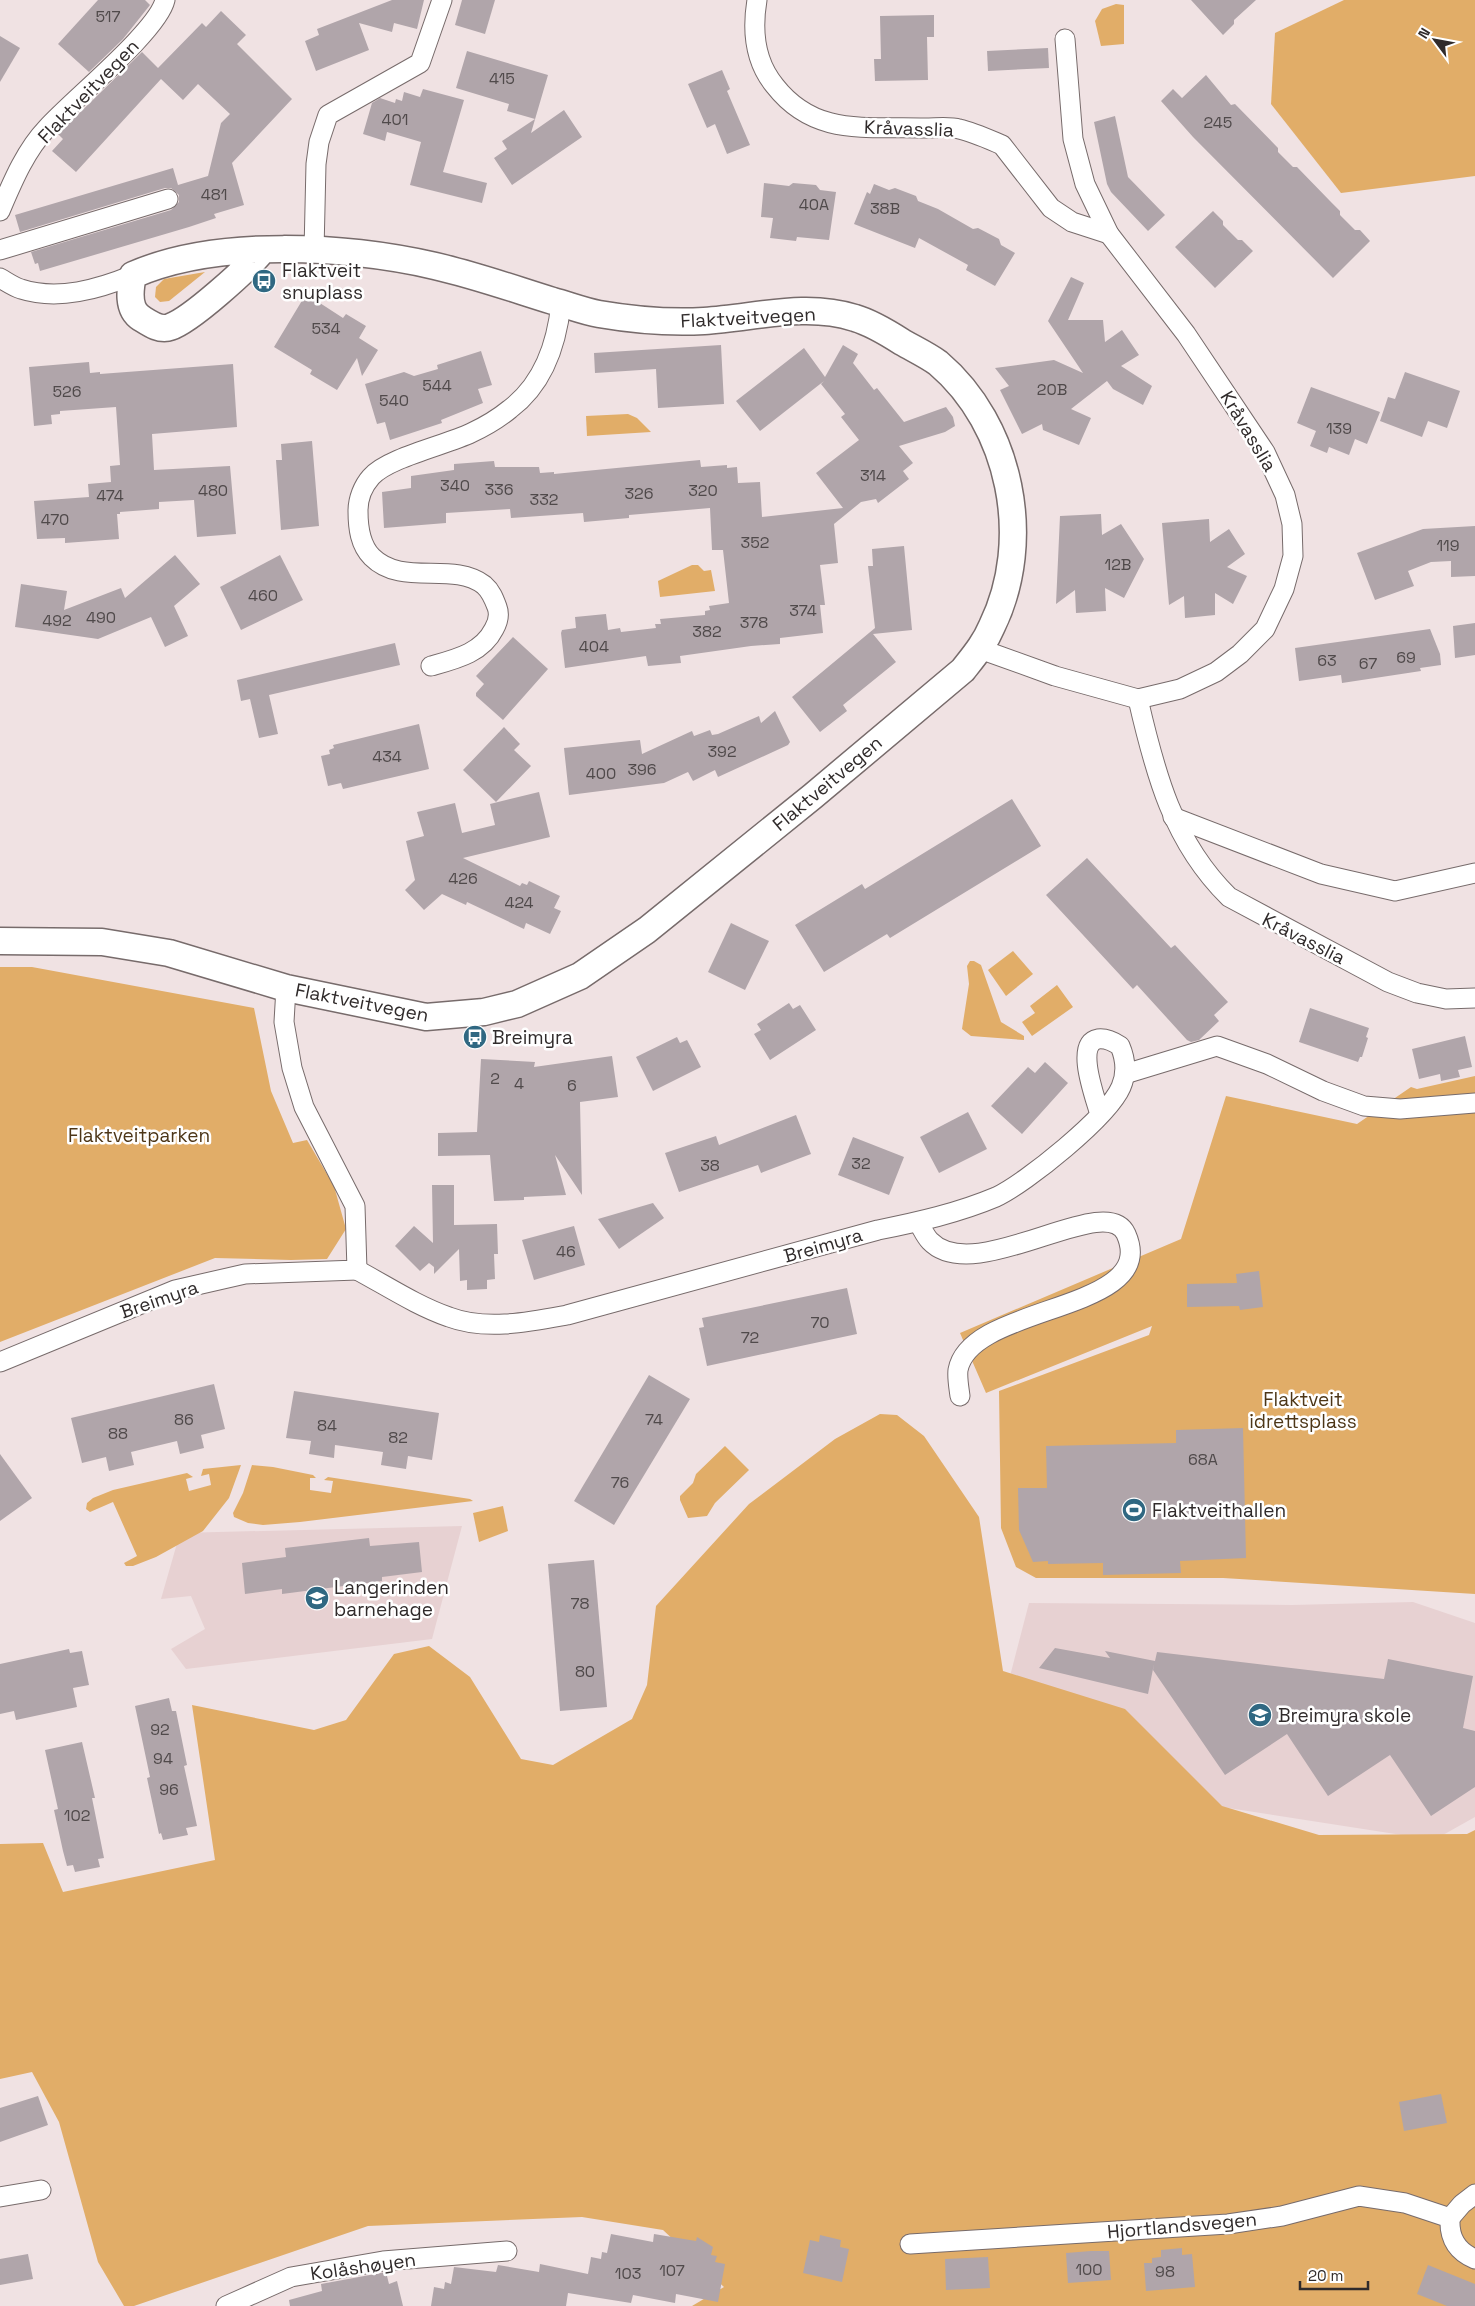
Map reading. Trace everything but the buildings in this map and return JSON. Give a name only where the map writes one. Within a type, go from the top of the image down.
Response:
[{"type":"main road","name":"Flaktveitvegen","points":[[0,941],[102,942],[169,952],[286,988],[426,1017],[484,1012],[517,1004],[580,976],[648,930],[813,796],[963,670],[980,649],[993,625],[1003,597],[1012,556],[1013,516],[1005,467],[979,410],[958,384],[936,362],[886,332],[856,318],[813,310],[706,321],[656,322],[596,313],[435,266],[346,253],[314,251],[262,251],[192,257],[157,264],[134,275]]},
{"type":"main road","points":[[134,275],[130,291],[132,304],[138,316],[154,326],[168,328],[184,319],[250,266],[262,251]]},
{"type":"street","name":"Flaktveitvegen","points":[[0,211],[17,172],[46,130],[136,41],[163,8],[165,0]]},
{"type":"street","points":[[314,251],[316,164],[319,142],[328,115],[420,64],[442,0]]},
{"type":"street","name":"Kråvasslia","points":[[757,0],[754,24],[757,49],[768,78],[788,103],[808,116],[835,126],[958,128],[991,140],[1002,145],[1051,208],[1072,222],[1109,234]]},
{"type":"street","name":"Kråvasslia","points":[[980,649],[1055,676],[1138,699],[1180,689],[1216,672],[1240,654],[1265,629],[1284,589],[1293,556],[1292,524],[1285,495],[1265,452],[1186,334],[1109,234],[1086,184],[1073,139],[1065,39]]},
{"type":"street","points":[[0,250],[168,199]]},
{"type":"street","name":"Flaktveitvegen","points":[[0,278],[21,289],[52,294],[81,292],[111,284],[134,275]]},
{"type":"street","points":[[431,666],[468,654],[489,640],[498,622],[498,611],[493,596],[483,585],[466,576],[395,570],[372,557],[364,546],[358,528],[358,506],[361,493],[372,476],[396,461],[472,433],[511,408],[528,392],[544,370],[552,348],[561,303]]},
{"type":"street","name":"Kråvasslia","points":[[1138,699],[1151,755],[1173,816],[1189,849],[1208,877],[1229,897],[1248,909],[1388,982],[1417,993],[1446,999],[1475,998]]},
{"type":"street","points":[[1173,816],[1321,874],[1395,891],[1475,873]]},
{"type":"street","points":[[286,988],[284,1022],[292,1068],[302,1099],[355,1206],[357,1270]]},
{"type":"street","points":[[1100,1114],[1086,1058],[1087,1048],[1095,1040],[1103,1039],[1120,1046],[1124,1056],[1125,1074],[1217,1046],[1267,1064],[1323,1091],[1364,1106],[1400,1109],[1475,1103]]},
{"type":"street","name":"Breimyra","points":[[0,1362],[175,1290],[245,1274],[357,1270],[450,1317],[480,1323],[523,1323],[567,1315],[878,1230],[918,1222],[997,1196],[1036,1173],[1083,1132],[1117,1095],[1125,1074]]},
{"type":"street","points":[[918,1222],[931,1242],[950,1252],[972,1256],[1022,1244],[1097,1221],[1113,1223],[1125,1231],[1131,1247],[1130,1262],[1121,1276],[1085,1297],[1009,1324],[984,1336],[968,1351],[958,1369],[960,1396]]},
{"type":"street","points":[[0,2197],[41,2190]]},
{"type":"street","points":[[1475,2194],[1462,2204],[1450,2218],[1449,2231],[1454,2244],[1475,2259]]},
{"type":"street","name":"Hjortlandsvegen","points":[[910,2244],[1228,2224],[1282,2216],[1359,2196],[1405,2203],[1450,2218]]},
{"type":"street","name":"Kolåshøyen","points":[[226,2306],[291,2276],[383,2261],[507,2251]]},
{"type":"shaded area","name":"Langerinden barnehage","points":[[462,1526],[432,1639],[186,1669],[171,1649],[205,1629],[191,1596],[161,1599],[180,1533]]},
{"type":"shaded area","name":"Breimyra skole","points":[[1413,1602],[1475,1623],[1475,1817],[1434,1840],[1131,1793],[1009,1680],[1029,1603],[1292,1605]]},
{"type":"green space","points":[[1344,0],[1475,0],[1475,176],[1341,193],[1271,104],[1275,33]]},
{"type":"green space","points":[[1116,4],[1124,5],[1124,44],[1101,46],[1095,21],[1102,9]]},
{"type":"green space","points":[[205,272],[169,301],[160,302],[155,297],[156,287],[164,279]]},
{"type":"green space","points":[[628,414],[637,418],[651,432],[587,436],[586,416]]},
{"type":"green space","points":[[692,565],[698,565],[704,571],[711,570],[715,591],[660,597],[658,581]]},
{"type":"green space","points":[[1013,951],[1033,974],[1006,996],[988,970]]},
{"type":"green space","points":[[970,961],[981,965],[1001,1022],[1024,1036],[1024,1040],[971,1036],[962,1029],[969,984],[967,966]]},
{"type":"green space","name":"Flaktveitparken","points":[[0,967],[32,967],[254,1008],[271,1091],[293,1143],[307,1140],[334,1186],[346,1229],[327,1259],[215,1258],[0,1342]]},
{"type":"green space","points":[[1057,985],[1073,1007],[1032,1036],[1022,1022],[1035,1013],[1030,1006]]},
{"type":"green space","name":"Flaktveit idrettsplass","points":[[1475,1076],[1475,1594],[1223,1578],[1036,1578],[1016,1567],[1001,1528],[999,1391],[1149,1335],[1152,1326],[986,1393],[960,1333],[1181,1239],[1226,1096],[1357,1124],[1411,1087],[1417,1089]]},
{"type":"green space","points":[[880,1414],[897,1415],[924,1436],[979,1517],[1003,1671],[1125,1709],[1222,1806],[1319,1835],[1467,1834],[1475,1830],[1475,2306],[692,2306],[724,2287],[663,2230],[582,2217],[368,2226],[134,2306],[124,2306],[98,2262],[59,2122],[32,2072],[0,2079],[0,1844],[43,1843],[63,1892],[215,1860],[192,1705],[314,1730],[346,1720],[394,1654],[429,1646],[470,1677],[521,1759],[553,1765],[632,1719],[647,1685],[656,1606],[749,1504],[835,1439]]},
{"type":"green space","points":[[725,1446],[749,1470],[715,1503],[707,1516],[688,1518],[680,1496],[693,1483],[696,1474]]},
{"type":"green space","points":[[241,1465],[229,1498],[203,1531],[156,1557],[133,1566],[126,1566],[124,1563],[137,1556],[113,1502],[90,1512],[86,1509],[87,1503],[93,1498],[113,1490],[187,1473],[193,1477],[186,1479],[189,1491],[211,1485],[209,1474],[201,1476],[203,1469]]},
{"type":"green space","points":[[252,1465],[313,1475],[316,1478],[310,1478],[310,1490],[331,1493],[333,1481],[324,1480],[328,1477],[473,1501],[300,1522],[263,1525],[248,1523],[234,1517],[233,1513],[243,1493]]},
{"type":"green space","points":[[503,1506],[508,1531],[479,1542],[473,1513]]},
{"type":"place","name":"Flaktveit snuplass","points":[[264,281]]},
{"type":"place","name":"Breimyra","points":[[475,1037]]},
{"type":"place","name":"Flaktveithallen","points":[[1134,1510]]},
{"type":"place","name":"Langerinden barnehage","points":[[317,1598]]},
{"type":"place","name":"Breimyra skole","points":[[1260,1715]]}]
